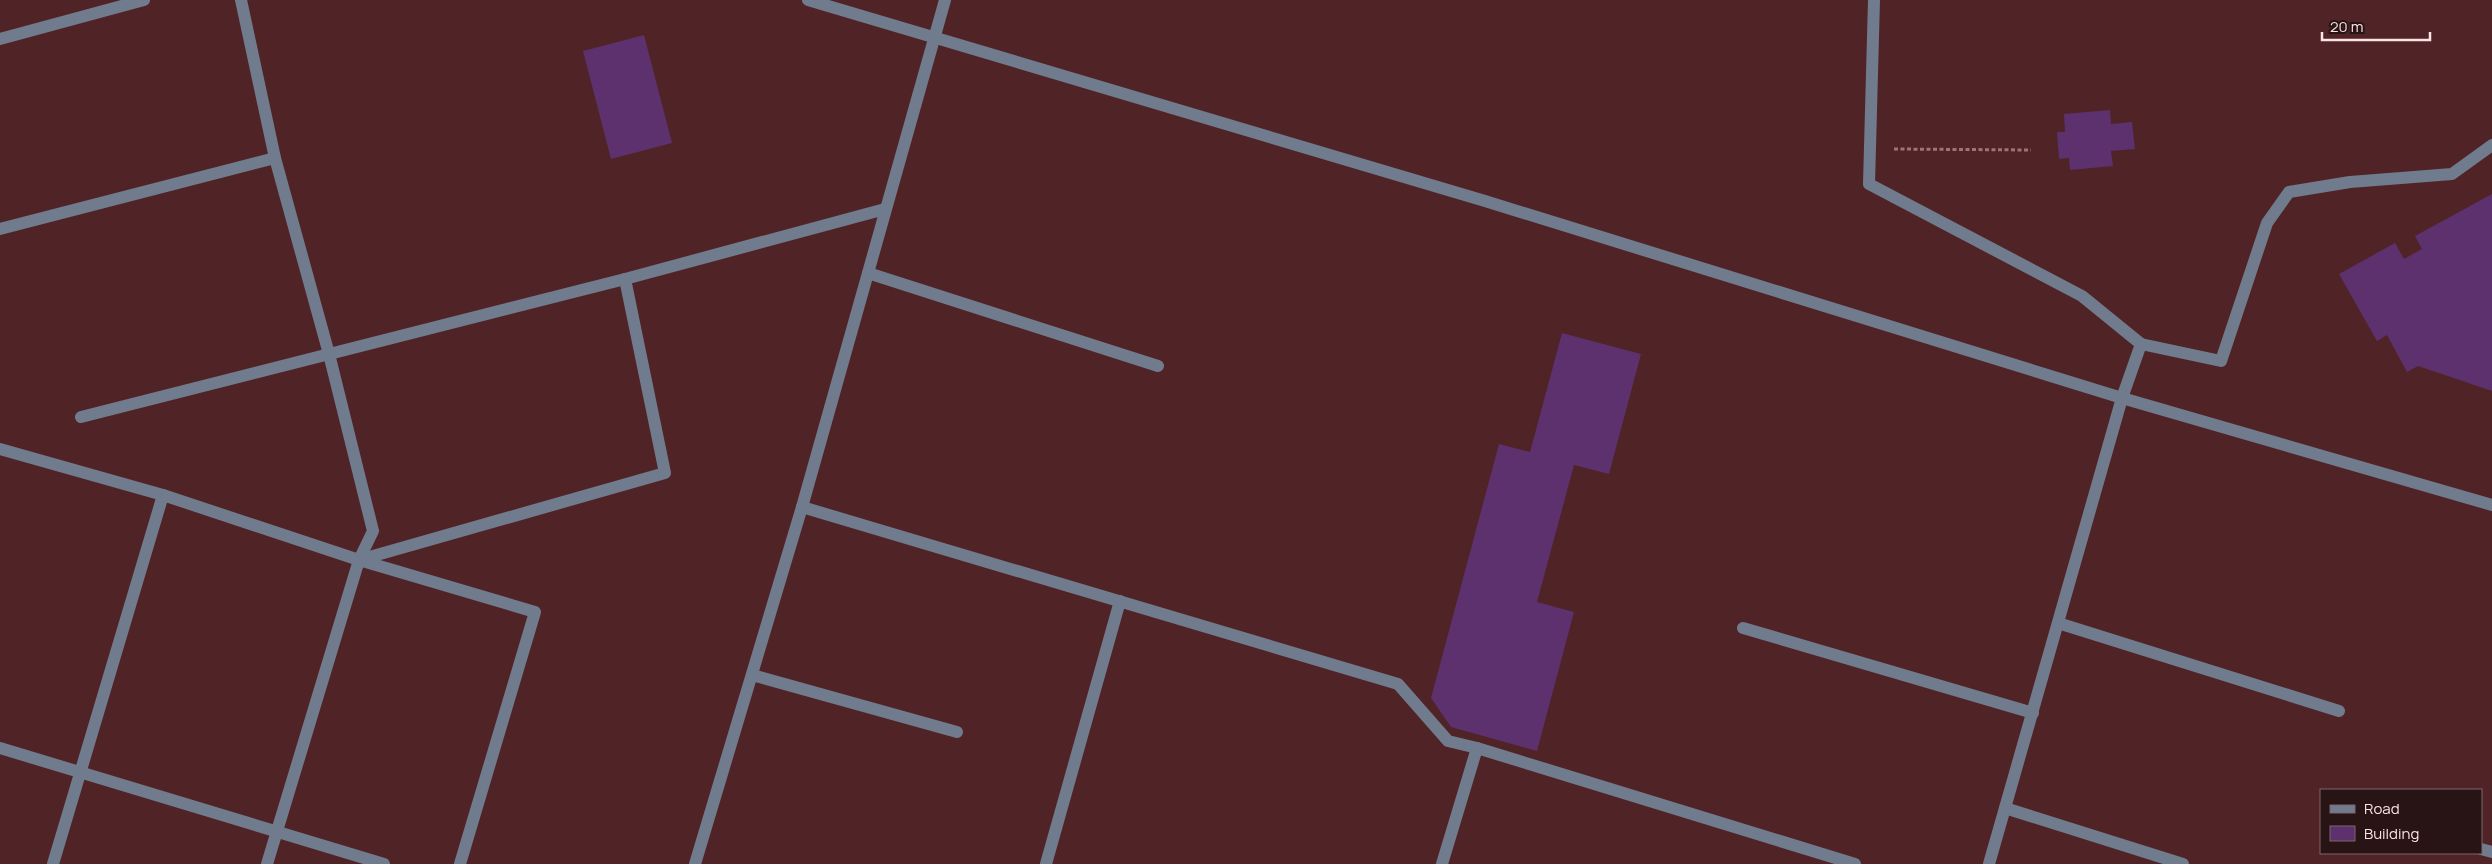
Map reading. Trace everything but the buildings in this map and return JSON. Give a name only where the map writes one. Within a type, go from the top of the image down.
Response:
[{"type":"street","points":[[0,39],[144,0]]},
{"type":"street","points":[[241,0],[275,158],[373,531],[359,560],[267,864]]},
{"type":"street","points":[[810,0],[933,39],[1485,201],[2122,398],[2492,505]]},
{"type":"street","points":[[695,864],[802,507],[945,0]]},
{"type":"street","points":[[1874,0],[1868,184],[2082,296],[2141,344],[2221,361],[2267,223],[2289,192],[2350,182],[2452,174],[2492,145]]},
{"type":"street","points":[[0,229],[275,158]]},
{"type":"street","points":[[81,417],[625,279],[885,209]]},
{"type":"street","points":[[868,273],[1158,366]]},
{"type":"street","points":[[359,560],[665,473],[625,279]]},
{"type":"street","points":[[1990,864],[2122,398],[2141,344]]},
{"type":"street","points":[[0,449],[163,495],[359,560],[535,612],[460,864]]},
{"type":"street","points":[[53,864],[163,495]]},
{"type":"street","points":[[802,507],[1398,684],[1448,741],[1477,748],[1855,864]]},
{"type":"street","points":[[1046,864],[1120,601]]},
{"type":"street","points":[[2058,623],[2339,711]]},
{"type":"street","points":[[1743,628],[2033,712]]},
{"type":"street","points":[[752,675],[957,732]]},
{"type":"street","points":[[0,748],[384,864]]},
{"type":"street","points":[[1442,864],[1477,748]]},
{"type":"street","points":[[2005,808],[2183,864]]},
{"type":"path","points":[[1869,149],[2031,150]]}]
